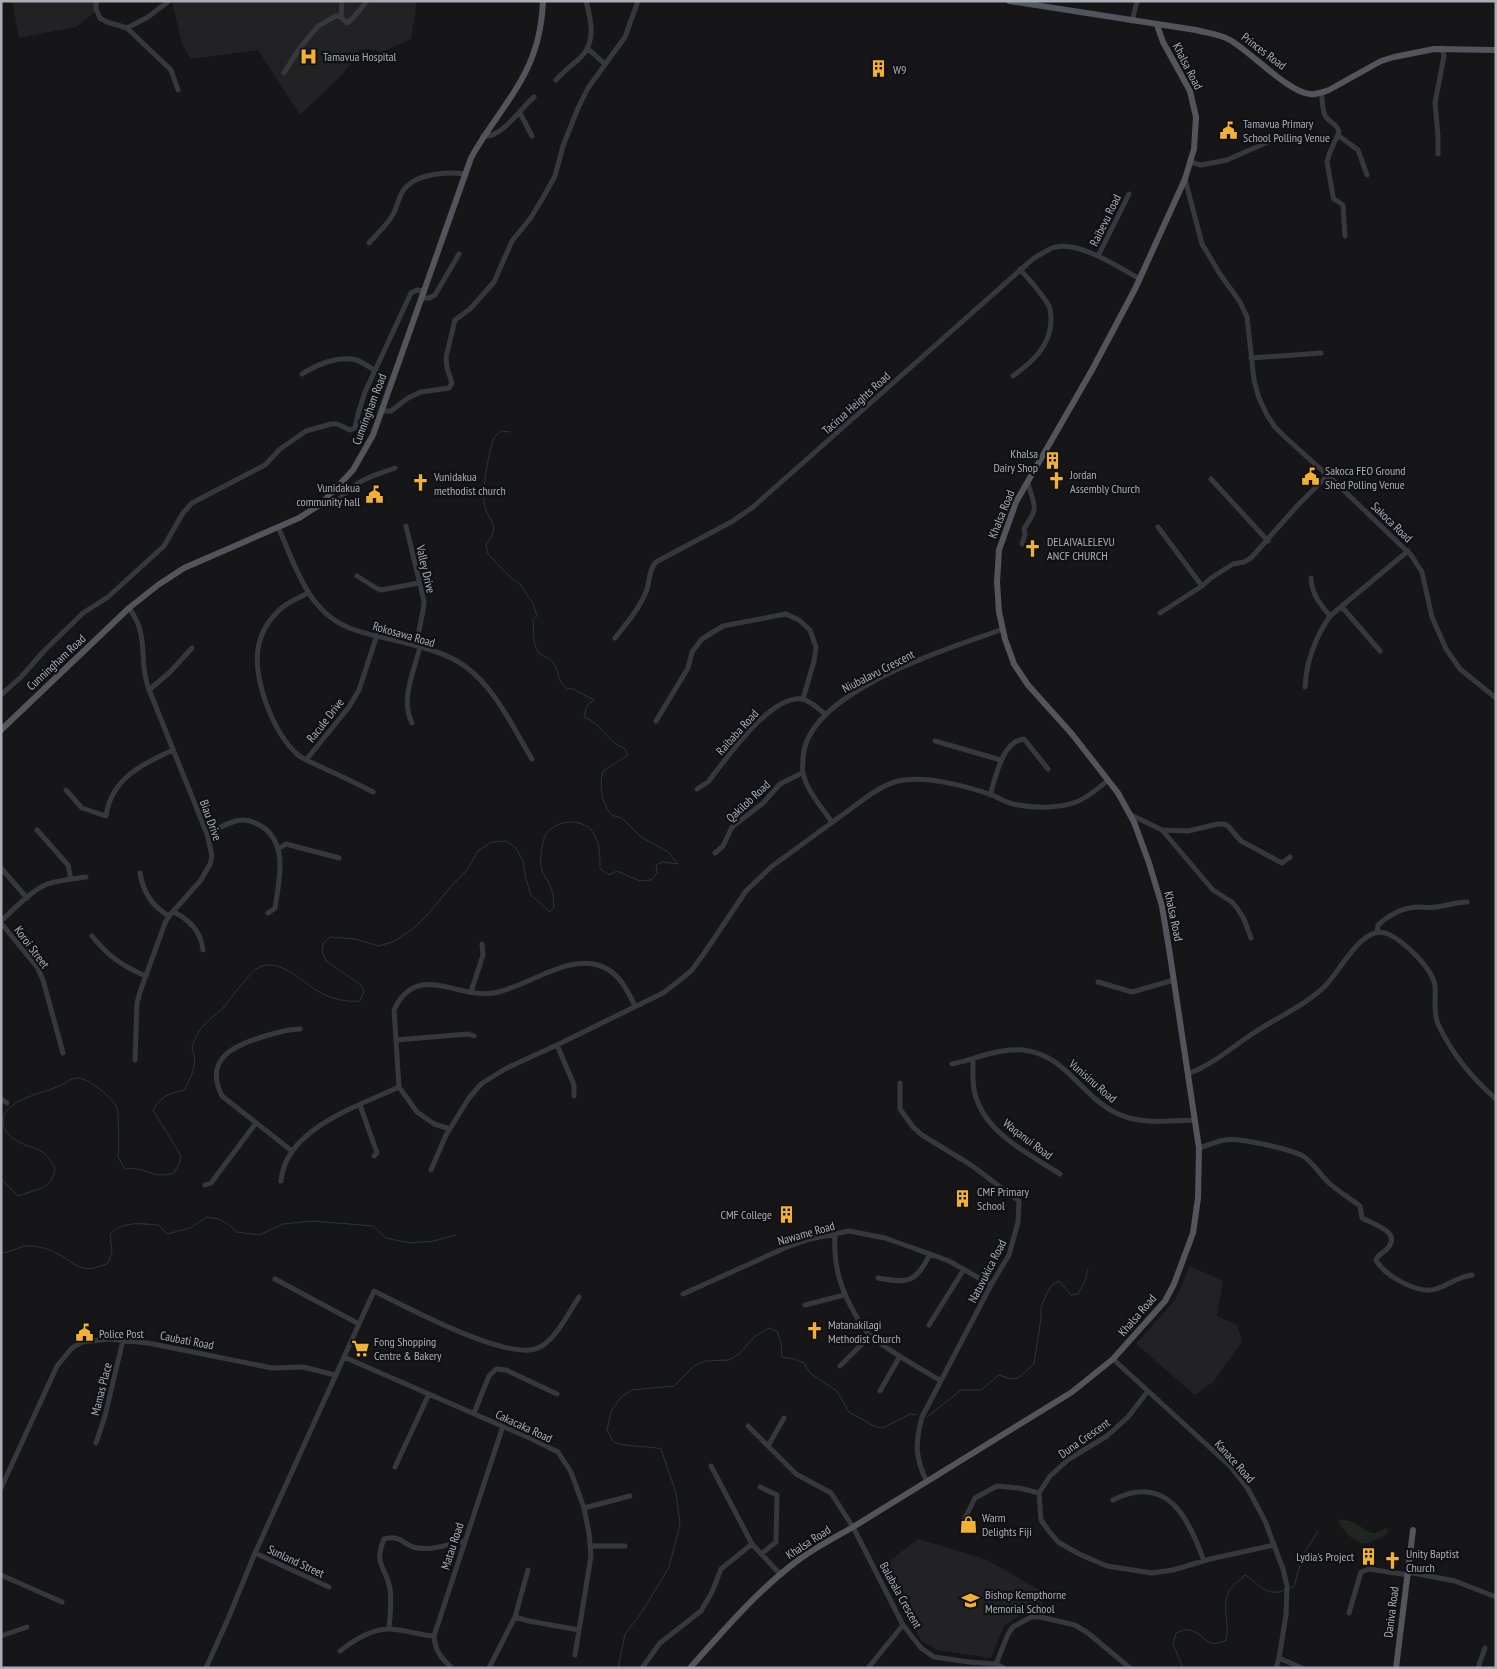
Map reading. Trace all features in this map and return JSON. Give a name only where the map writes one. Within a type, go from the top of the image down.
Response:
[{"type":"main road","name":"Cunningham Road","points":[[1,730],[146,594],[184,568],[311,511],[342,483],[359,462],[373,435],[464,174],[483,136],[518,86],[531,60],[541,25],[544,1]]},
{"type":"main road","name":"Princes Road","points":[[1009,1],[1157,24],[1224,37],[1299,90],[1309,94],[1321,93]]},
{"type":"main road","name":"Khalsa Road","points":[[690,1668],[748,1604],[781,1575],[820,1545],[853,1527],[1072,1392],[1112,1360],[1165,1301],[1174,1284],[1192,1233],[1198,1198],[1199,1148],[1162,906],[1149,863],[1129,813],[1108,780],[1072,734],[1028,686],[1014,664],[999,612],[997,582],[999,550],[1016,502],[1092,370],[1140,279],[1185,179],[1194,149],[1196,127],[1190,91],[1163,42],[1157,24]]},
{"type":"main road","points":[[1321,93],[1336,87],[1382,61],[1421,51],[1442,48],[1496,50]]},
{"type":"main road","name":"Daniva Road","points":[[1396,1668],[1413,1530]]},
{"type":"street","points":[[96,1],[96,9],[100,18],[127,28],[171,70],[178,90]]},
{"type":"street","points":[[127,28],[148,17],[169,1]]},
{"type":"street","points":[[341,17],[342,1]]},
{"type":"street","points":[[284,73],[299,49],[318,26],[336,16],[341,17],[347,23],[350,22],[367,1]]},
{"type":"street","points":[[556,80],[582,56],[587,48],[592,34],[592,25],[586,1]]},
{"type":"street","points":[[381,411],[391,411],[408,398],[421,392],[449,388],[451,386],[446,360],[456,320],[494,282],[512,241],[530,219],[544,196],[554,176],[578,108],[588,88],[626,38],[638,1]]},
{"type":"street","points":[[1132,21],[1137,1]]},
{"type":"street","points":[[587,48],[605,64]]},
{"type":"street","points":[[1438,154],[1435,103],[1444,56],[1442,48]]},
{"type":"street","points":[[1321,93],[1326,118],[1336,124],[1339,129],[1339,136],[1327,162],[1334,199],[1343,205],[1345,236]]},
{"type":"street","points":[[483,136],[494,135],[520,113],[534,98]]},
{"type":"street","points":[[520,113],[532,136]]},
{"type":"street","points":[[1339,136],[1358,150],[1367,175]]},
{"type":"street","points":[[1190,162],[1201,165],[1227,160],[1268,142]]},
{"type":"street","points":[[368,243],[394,215],[401,193],[411,183],[420,178],[441,173],[464,174]]},
{"type":"street","name":"Sakoca Road","points":[[1185,179],[1202,244],[1240,302],[1247,317],[1251,358],[1259,398],[1275,428],[1328,475],[1408,551],[1418,563],[1422,572],[1432,617],[1446,649],[1460,669],[1496,698]]},
{"type":"street","name":"Raibevu Road","points":[[1098,256],[1129,194]]},
{"type":"street","name":"Tacirua Heights Road","points":[[614,638],[630,620],[646,592],[652,567],[656,562],[733,522],[753,507],[1034,258],[1052,248],[1084,250],[1140,279]]},
{"type":"street","points":[[422,298],[429,298],[435,295],[459,254]]},
{"type":"street","points":[[1013,376],[1031,364],[1046,344],[1050,331],[1050,308],[1020,269]]},
{"type":"street","points":[[1,695],[83,613],[108,597],[164,546],[183,513],[192,502],[265,465],[280,449],[306,431],[331,424],[350,430],[354,429],[374,370],[411,293],[416,290],[424,291]]},
{"type":"street","points":[[1251,358],[1321,353]]},
{"type":"street","points":[[302,374],[324,363],[347,359],[358,361],[374,370]]},
{"type":"street","points":[[326,499],[335,501],[344,496],[361,481],[395,468]]},
{"type":"street","points":[[1160,614],[1233,564],[1244,562],[1251,558],[1297,506],[1328,475]]},
{"type":"street","points":[[1211,479],[1268,541]]},
{"type":"street","points":[[1022,544],[1025,534],[1024,529],[1034,511],[1034,503],[1029,493],[1028,482]]},
{"type":"street","name":"Valley Drive","points":[[406,526],[418,583],[424,601],[424,611],[408,695],[408,716],[412,723]]},
{"type":"street","name":"Rokosawa Road","points":[[278,527],[308,593],[317,606],[333,619],[348,627],[367,634],[418,646],[465,666],[491,692],[532,759]]},
{"type":"street","points":[[1158,527],[1202,586]]},
{"type":"street","points":[[1304,687],[1305,672],[1320,630],[1330,616],[1408,551]]},
{"type":"street","points":[[357,576],[381,590],[418,583]]},
{"type":"street","points":[[1311,578],[1314,596],[1330,616]]},
{"type":"street","points":[[308,593],[286,605],[273,616],[264,632],[257,647],[256,657],[260,686],[270,714],[288,746],[306,760],[373,792]]},
{"type":"street","points":[[1342,607],[1380,651]]},
{"type":"street","name":"Biau Drive","points":[[129,608],[142,632],[143,666],[148,690],[207,834],[212,856],[210,864],[201,880],[172,914],[160,936],[138,1003],[135,1060]]},
{"type":"street","points":[[656,721],[688,668],[692,652],[702,639],[723,626],[786,614],[799,620],[810,630],[816,647],[804,699],[825,714]]},
{"type":"street","name":"Niubalavu Crescent","points":[[832,822],[813,796],[802,773],[804,747],[812,731],[825,714],[846,697],[903,667],[1003,629]]},
{"type":"street","name":"Racule Drive","points":[[306,760],[349,707],[359,690],[377,635]]},
{"type":"street","points":[[148,690],[170,672],[192,648]]},
{"type":"street","name":"Raibaba Road","points":[[697,788],[708,782],[755,723],[791,700],[804,699]]},
{"type":"street","points":[[990,795],[1006,750],[1019,739],[1024,738],[1048,769]]},
{"type":"street","points":[[935,741],[1001,760]]},
{"type":"street","points":[[66,790],[82,808],[106,816],[112,793],[124,780],[144,764],[173,750]]},
{"type":"street","name":"Qakilob Road","points":[[715,853],[724,846],[732,827],[764,803],[780,784],[802,773]]},
{"type":"street","points":[[431,1170],[450,1130],[469,1098],[481,1084],[505,1069],[663,993],[691,970],[746,891],[771,867],[885,785],[899,781],[919,780],[944,783],[990,795],[1011,804],[1046,807],[1074,803],[1093,792],[1108,780]]},
{"type":"street","points":[[1129,813],[1162,830],[1213,890],[1232,902],[1237,908],[1244,919],[1251,938]]},
{"type":"street","points":[[207,834],[231,822],[244,820],[256,823],[267,830],[275,839],[280,857],[279,882],[275,908],[268,913]]},
{"type":"street","points":[[1162,830],[1188,831],[1224,824],[1241,841],[1268,854],[1279,862],[1282,863],[1290,857]]},
{"type":"street","points":[[37,830],[68,865],[71,879]]},
{"type":"street","points":[[278,849],[286,844],[339,858]]},
{"type":"street","points":[[1,868],[27,898]]},
{"type":"street","points":[[140,873],[146,893],[153,904],[159,911],[187,919],[199,934],[203,950]]},
{"type":"street","points":[[1,922],[27,898],[48,884],[86,877]]},
{"type":"street","points":[[1377,932],[1378,925],[1381,922],[1404,908],[1434,907],[1450,903],[1467,902]]},
{"type":"street","name":"Koroi Street","points":[[1,922],[37,967],[53,1012],[63,1053]]},
{"type":"street","points":[[1188,1074],[1210,1064],[1242,1040],[1318,992],[1354,949],[1370,935],[1377,932],[1386,932],[1414,954],[1428,969],[1435,987],[1435,1009],[1438,1022],[1446,1039],[1477,1081],[1496,1099]]},
{"type":"street","points":[[92,936],[114,959],[127,968],[146,976]]},
{"type":"street","points":[[471,992],[483,955],[482,944]]},
{"type":"street","points":[[450,1130],[434,1124],[417,1112],[399,1087],[394,1010],[400,999],[411,988],[425,984],[490,994],[506,990],[562,966],[583,963],[598,965],[612,972],[622,981],[635,1006]]},
{"type":"street","points":[[1098,982],[1132,992],[1174,980]]},
{"type":"street","points":[[292,1151],[222,1096],[216,1085],[216,1073],[219,1063],[230,1050],[241,1044],[289,1029],[300,1029]]},
{"type":"street","points":[[396,1040],[468,1034],[474,1036]]},
{"type":"street","points":[[557,1045],[574,1085],[574,1096]]},
{"type":"street","name":"Vunisinu Road","points":[[952,1064],[994,1052],[1021,1050],[1033,1052],[1060,1064],[1100,1103],[1116,1113],[1136,1120],[1164,1122],[1195,1120]]},
{"type":"street","name":"Waqanui Road","points":[[973,1059],[974,1093],[986,1116],[1001,1134],[1060,1174]]},
{"type":"street","name":"Natuvukica Road","points":[[900,1083],[900,1109],[913,1127],[922,1135],[971,1165],[1019,1201],[1018,1222],[1009,1255],[991,1285],[922,1417],[918,1432],[918,1465],[927,1482]]},
{"type":"street","points":[[281,1181],[282,1172],[292,1151],[314,1129],[399,1087]]},
{"type":"street","points":[[1,1099],[7,1103]]},
{"type":"street","points":[[360,1105],[377,1153],[374,1156]]},
{"type":"street","points":[[205,1185],[211,1183],[256,1123]]},
{"type":"street","points":[[1199,1148],[1225,1139],[1232,1139],[1264,1144],[1300,1155],[1312,1164],[1327,1182],[1341,1194],[1360,1206],[1362,1218],[1370,1220],[1389,1233],[1392,1243],[1376,1258],[1383,1269],[1400,1281],[1420,1290],[1434,1290],[1462,1277],[1472,1275]]},
{"type":"street","name":"Nawame Road","points":[[683,1294],[787,1247],[849,1231],[885,1238],[930,1254],[964,1269],[991,1285]]},
{"type":"street","points":[[835,1234],[834,1251],[836,1265],[844,1295],[870,1336],[941,1381]]},
{"type":"street","points":[[878,1278],[896,1282],[905,1281],[918,1275],[930,1254]]},
{"type":"street","points":[[930,1325],[964,1269]]},
{"type":"street","points":[[275,1279],[359,1324]]},
{"type":"street","points":[[206,1668],[255,1553],[374,1291],[432,1320],[493,1344],[527,1351],[539,1348],[558,1329],[579,1297]]},
{"type":"street","points":[[805,1305],[844,1295]]},
{"type":"street","points":[[840,1366],[870,1336]]},
{"type":"street","name":"Caubati Road","points":[[1,1488],[57,1366],[65,1354],[82,1342],[95,1339],[123,1340],[166,1346],[272,1368],[303,1367],[335,1375]]},
{"type":"street","name":"Mamas Place","points":[[96,1443],[105,1416],[123,1340]]},
{"type":"street","points":[[880,1391],[900,1356]]},
{"type":"street","name":"Cakacaka Road","points":[[344,1357],[474,1413],[558,1452],[572,1472],[584,1508],[591,1556],[575,1655]]},
{"type":"street","name":"Kanace Road","points":[[1112,1360],[1231,1467],[1248,1489],[1265,1522],[1274,1545],[1283,1569],[1287,1589],[1279,1658],[1276,1668]]},
{"type":"street","points":[[474,1413],[488,1376],[496,1370],[506,1370],[556,1394]]},
{"type":"street","name":"Duna Crescent","points":[[1039,1493],[1050,1476],[1069,1459],[1108,1436],[1128,1417],[1148,1392]]},
{"type":"street","points":[[395,1467],[429,1394]]},
{"type":"street","points":[[768,1446],[784,1418]]},
{"type":"street","name":"Matau Road","points":[[434,1636],[503,1426]]},
{"type":"street","name":"Balabala Crescent","points":[[748,1426],[796,1474],[831,1493],[853,1527],[903,1625],[921,1648],[934,1657],[968,1665],[996,1664],[1004,1668]]},
{"type":"street","points":[[711,1466],[752,1544],[781,1575]]},
{"type":"street","points":[[962,1524],[975,1498],[997,1486],[1019,1488],[1039,1493],[1041,1520],[1058,1542],[1079,1554],[1107,1566],[1152,1573],[1173,1570],[1274,1545]]},
{"type":"street","points":[[760,1487],[777,1495],[776,1542],[761,1554]]},
{"type":"street","points":[[1113,1500],[1127,1493],[1144,1492],[1160,1495],[1171,1502],[1187,1521],[1204,1561]]},
{"type":"street","points":[[584,1508],[630,1496]]},
{"type":"street","points":[[390,1629],[390,1591],[378,1552],[384,1539],[400,1538],[413,1546],[431,1549],[464,1541]]},
{"type":"street","points":[[642,1668],[660,1643],[701,1611],[712,1592],[721,1569],[752,1544]]},
{"type":"street","points":[[590,1546],[625,1546]]},
{"type":"street","name":"Sunland Street","points":[[255,1553],[329,1587]]},
{"type":"street","points":[[489,1668],[514,1617],[528,1570]]},
{"type":"street","points":[[1349,1613],[1361,1572],[1364,1570],[1408,1573],[1455,1580],[1496,1597]]},
{"type":"street","points":[[1,1575],[62,1602]]},
{"type":"street","points":[[514,1617],[579,1630]]},
{"type":"street","points":[[996,1664],[1008,1634],[1013,1627],[1031,1617],[1040,1617],[1075,1625],[1088,1633],[1130,1668]]},
{"type":"street","points":[[868,1668],[903,1625]]},
{"type":"street","points":[[1,1636],[27,1626]]},
{"type":"street","points":[[340,1651],[355,1640],[372,1632],[390,1629],[417,1635],[434,1636],[435,1646],[440,1657],[452,1668]]},
{"type":"street","points":[[1478,1668],[1485,1648]]},
{"type":"street","points":[[1279,1658],[1302,1668]]},
{"type":"shaded area","points":[[12,1],[95,1],[95,12],[76,27],[19,38]]},
{"type":"shaded area","name":"Tamavua Hospital","points":[[172,1],[417,1],[411,39],[382,52],[369,49],[360,50],[343,74],[300,115],[258,50],[191,59],[182,44]]},
{"type":"shaded area","points":[[1190,1266],[1223,1281],[1217,1316],[1237,1325],[1242,1342],[1213,1382],[1195,1395],[1136,1344],[1175,1300]]},
{"type":"shaded area","points":[[1338,1519],[1353,1522],[1372,1533],[1385,1528],[1389,1531],[1382,1538],[1369,1543],[1358,1542],[1342,1527]]},
{"type":"shaded area","name":"Bishop Kempthorne Memorial School","points":[[918,1539],[985,1559],[1041,1591],[1043,1612],[1026,1611],[1004,1626],[991,1658],[937,1650],[922,1641],[908,1619],[884,1565]]},
{"type":"waterway","points":[[1,1179],[18,1196],[42,1188],[51,1181],[55,1168],[49,1158],[44,1153],[13,1139],[5,1129],[4,1115],[16,1103],[78,1078],[100,1089],[117,1108],[119,1132],[118,1157],[125,1169],[139,1169],[160,1175],[174,1173],[181,1156],[153,1110],[166,1096],[184,1090],[193,1069],[194,1053],[192,1048],[199,1032],[222,1009],[253,971],[265,965],[274,965],[291,972],[323,994],[342,1000],[360,1001],[364,991],[361,985],[326,961],[322,952],[323,944],[330,937],[355,939],[379,946],[395,941],[414,928],[428,914],[467,870],[478,851],[492,842],[506,841],[516,848],[523,861],[531,895],[550,912],[554,907],[553,895],[541,867],[541,850],[545,836],[554,826],[574,822],[592,831],[598,844],[600,869],[609,875],[617,871],[640,881],[651,880],[657,873],[656,865],[663,862],[678,864],[668,852],[641,837],[622,818],[611,815],[602,794],[603,771],[628,755],[625,749],[613,742],[595,724],[584,717],[587,705],[594,700],[573,689],[566,688],[560,681],[556,667],[549,659],[539,653],[534,641],[533,619],[537,616],[533,604],[521,585],[510,577],[488,554],[486,545],[494,527],[484,502],[488,462],[494,438],[501,431],[510,432]]},
{"type":"waterway","points":[[1,1253],[24,1246],[39,1247],[55,1252],[86,1269],[99,1267],[108,1263],[112,1252],[110,1234],[122,1227],[133,1224],[159,1225],[167,1234],[190,1228],[207,1217],[219,1219],[237,1232],[259,1235],[283,1224],[312,1221],[373,1226],[386,1238],[410,1243],[434,1241],[455,1235]]},
{"type":"waterway","points":[[927,1417],[961,1390],[981,1390],[999,1375],[1011,1379],[1018,1378],[1034,1364],[1041,1307],[1046,1295],[1052,1285],[1059,1281],[1071,1295],[1078,1294],[1085,1281],[1088,1269]]},
{"type":"waterway","points":[[618,1668],[625,1634],[642,1612],[669,1567],[680,1525],[676,1493],[661,1449],[617,1443],[613,1441],[607,1430],[611,1412],[620,1398],[632,1390],[674,1386],[695,1365],[705,1361],[729,1360],[739,1354],[754,1337],[769,1328],[777,1331],[781,1342],[782,1357],[804,1363],[810,1373],[837,1391],[849,1412],[876,1427],[883,1428],[910,1414],[916,1415]]},
{"type":"waterway","points":[[1289,1588],[1294,1586],[1303,1555],[1318,1531]]},
{"type":"waterway","points":[[1183,1668],[1173,1644],[1176,1633],[1188,1630],[1194,1631],[1209,1642],[1219,1643],[1226,1640],[1226,1599],[1229,1590],[1245,1575],[1268,1591],[1279,1592],[1285,1590]]},
{"type":"place","name":"Tamavua Hospital","points":[[309,56]]},
{"type":"place","name":"W9","points":[[879,69]]},
{"type":"place","name":"Tamavua Primary School Polling Venue","points":[[1229,130]]},
{"type":"place","name":"Khalsa Dairy Shop","points":[[1052,460]]},
{"type":"place","name":"Sakoca FEO Ground Shed Polling Venue","points":[[1311,477]]},
{"type":"place","name":"Jordan Assembly Church","points":[[1056,481]]},
{"type":"place","name":"Vunidakua methodist church","points":[[420,483]]},
{"type":"place","name":"Vunidakua community hall","points":[[374,494]]},
{"type":"place","name":"DELAIVALELEVU ANCF CHURCH","points":[[1033,548]]},
{"type":"place","name":"CMF Primary School","points":[[963,1198]]},
{"type":"place","name":"CMF College","points":[[786,1214]]},
{"type":"place","name":"Matanakilagi Methodist Church","points":[[814,1331]]},
{"type":"place","name":"Police Post","points":[[85,1333]]},
{"type":"place","name":"Fong Shopping Centre & Bakery","points":[[360,1348]]},
{"type":"place","name":"Warm Delights Fiji","points":[[968,1524]]},
{"type":"place","name":"Lydia's Project","points":[[1368,1556]]},
{"type":"place","name":"Unity Baptist Church","points":[[1392,1560]]},
{"type":"place","name":"Bishop Kempthorne Memorial School","points":[[971,1601]]}]
